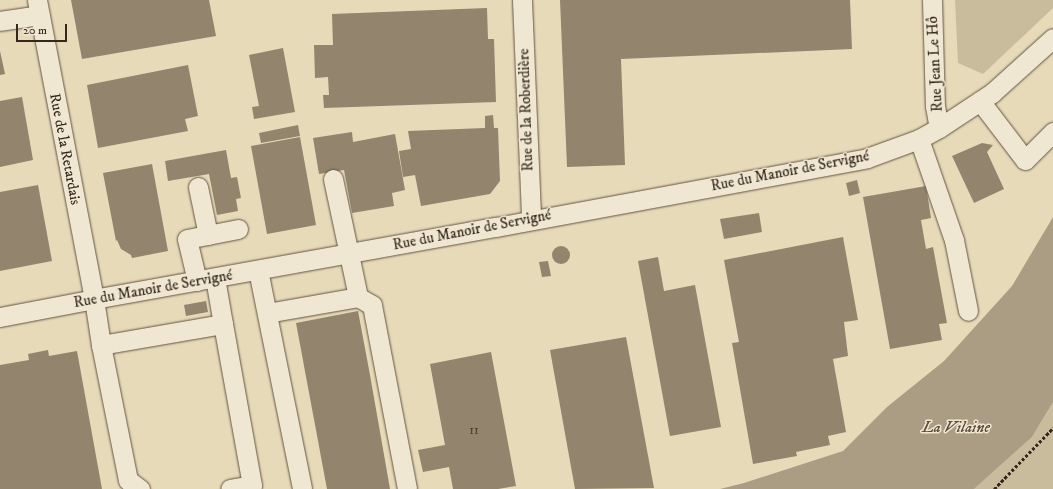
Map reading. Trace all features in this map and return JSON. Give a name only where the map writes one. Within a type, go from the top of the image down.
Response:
[{"type":"street","name":"Rue de la Roberdière","points":[[522,0],[531,219]]},
{"type":"street","name":"Rue Jean Le Hô","points":[[932,0],[935,106],[939,128]]},
{"type":"street","points":[[0,21],[38,7]]},
{"type":"street","name":"Rue de la Retardais","points":[[38,7],[94,299],[101,345],[128,480],[140,489]]},
{"type":"street","name":"Rue du Manoir de Servigné","points":[[0,318],[94,299],[348,254],[867,158],[919,139],[939,128],[992,93],[1053,38]]},
{"type":"street","points":[[980,101],[1025,160],[1053,132]]},
{"type":"street","points":[[919,139],[954,240],[968,311]]},
{"type":"street","points":[[333,179],[358,297]]},
{"type":"street","points":[[198,187],[208,235]]},
{"type":"street","points":[[197,281],[187,239],[238,229]]},
{"type":"street","points":[[258,270],[302,489]]},
{"type":"street","points":[[215,278],[252,485],[230,489]]},
{"type":"street","points":[[267,313],[358,297],[372,305],[407,489]]},
{"type":"street","points":[[101,345],[223,324]]},
{"type":"path","points":[[994,489],[1053,428]]},
{"type":"shaded area","points":[[955,0],[1053,0],[1053,8],[983,74],[958,63]]},
{"type":"shaded area","points":[[1053,402],[1053,489],[974,489],[1032,437]]},
{"type":"water","name":"La Vilaine","points":[[1053,217],[1053,402],[1032,437],[974,489],[720,489],[744,483],[843,451],[887,407],[944,361],[1012,286]]},
{"type":"building","points":[[71,0],[209,0],[216,36],[82,59]]},
{"type":"building","points":[[560,0],[850,0],[852,49],[621,59],[625,165],[567,167]]},
{"type":"building","points":[[487,8],[488,39],[494,39],[496,102],[324,108],[323,95],[329,95],[328,77],[315,78],[314,45],[333,45],[332,14]]},
{"type":"building","points":[[283,48],[295,112],[254,119],[252,107],[259,106],[249,55]]},
{"type":"building","points":[[0,51],[5,74],[0,75]]},
{"type":"building","points":[[188,65],[198,116],[185,119],[188,131],[98,148],[87,85]]},
{"type":"building","points":[[22,97],[33,160],[0,167],[0,101]]},
{"type":"building","points":[[493,115],[494,128],[498,128],[500,181],[490,194],[421,206],[415,175],[403,177],[399,151],[411,149],[408,131],[485,128],[485,116]]},
{"type":"building","points":[[298,125],[300,136],[261,143],[259,133]]},
{"type":"building","points":[[352,132],[353,142],[395,134],[405,190],[392,193],[394,206],[352,213],[344,170],[319,174],[313,138]]},
{"type":"building","points":[[300,137],[316,225],[267,234],[251,146]]},
{"type":"building","points":[[982,143],[993,145],[987,152],[1004,189],[974,203],[952,156]]},
{"type":"building","points":[[226,150],[231,178],[237,177],[241,198],[236,199],[238,211],[217,215],[209,174],[168,181],[165,161]]},
{"type":"building","points":[[152,164],[168,251],[132,258],[131,255],[121,249],[117,240],[116,241],[103,173]]},
{"type":"building","points":[[857,180],[860,193],[849,196],[846,183]]},
{"type":"building","points":[[38,185],[52,261],[0,271],[0,192]]},
{"type":"building","points":[[926,186],[931,218],[921,220],[926,249],[933,247],[947,323],[939,324],[942,340],[890,349],[863,197]]},
{"type":"building","points":[[759,213],[762,232],[724,239],[720,219]]},
{"type":"building","points":[[843,237],[858,320],[844,322],[848,356],[833,359],[846,432],[828,436],[830,445],[796,452],[797,456],[753,464],[732,343],[739,342],[724,260]]},
{"type":"building","points":[[557,246],[565,246],[570,251],[568,262],[565,264],[557,264],[552,259],[552,251]]},
{"type":"building","points":[[658,257],[664,291],[695,285],[721,427],[670,436],[638,261]]},
{"type":"building","points":[[548,261],[551,276],[542,277],[539,262]]},
{"type":"building","points":[[206,301],[208,312],[186,316],[184,305]]},
{"type":"building","points":[[358,311],[390,489],[327,489],[296,323]]},
{"type":"building","points":[[626,337],[654,488],[575,489],[550,350]]},
{"type":"building","points":[[48,350],[49,356],[77,351],[102,489],[0,489],[0,365],[29,360],[28,354]]},
{"type":"building","points":[[491,352],[516,486],[498,489],[453,489],[449,467],[423,472],[418,450],[445,445],[430,364]]}]
